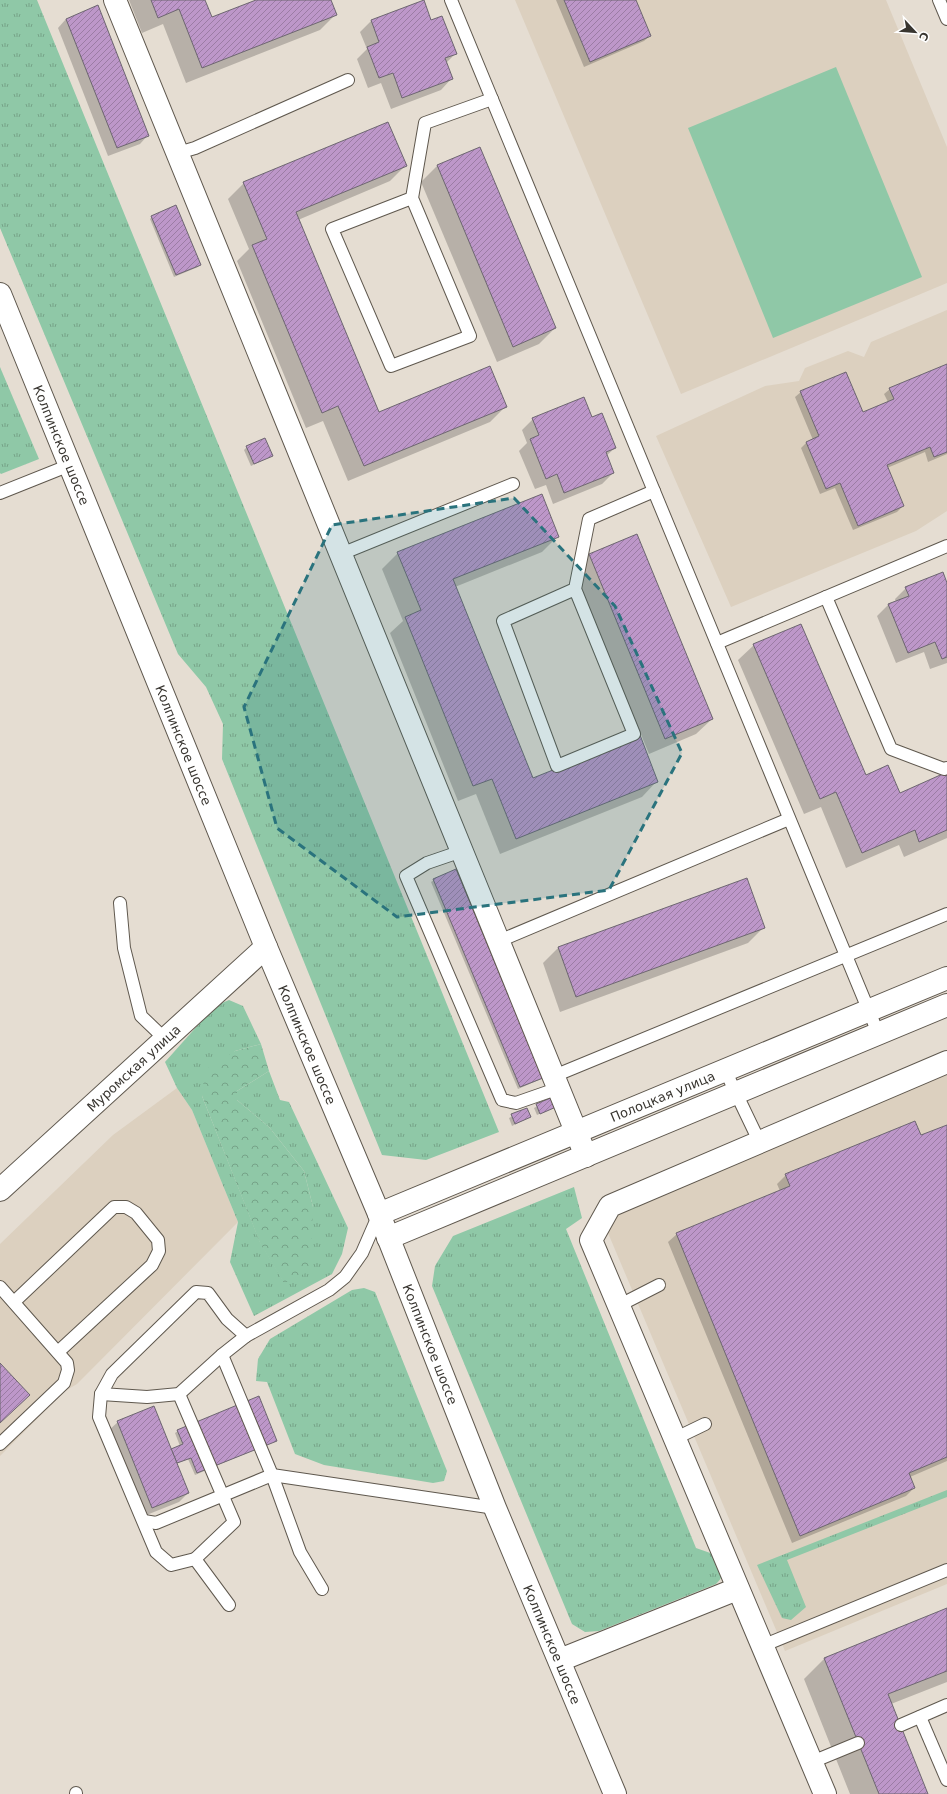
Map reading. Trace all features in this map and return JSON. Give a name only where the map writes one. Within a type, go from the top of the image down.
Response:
[{"type":"street","points":[[116,0],[586,1156]]},
{"type":"street","name":"Колпинское шоссе","points":[[0,294],[266,947],[379,1214],[495,1508],[560,1660],[614,1794]]},
{"type":"street","name":"Муромская улица","points":[[0,1190],[266,947]]},
{"type":"street","name":"Полоцкая улица","points":[[379,1214],[947,978]]},
{"type":"street","name":"Полоцкая улица","points":[[388,1238],[947,1005]]},
{"type":"street","points":[[825,1794],[591,1240],[610,1206],[759,1141],[947,1062]]},
{"type":"street","points":[[560,1660],[738,1589]]},
{"type":"lane","points":[[450,0],[878,1033]]},
{"type":"lane","points":[[939,0],[947,19]]},
{"type":"lane","points":[[178,153],[195,148],[348,80]]},
{"type":"lane","points":[[412,198],[332,229],[391,366],[470,336],[412,198],[425,123],[492,99]]},
{"type":"lane","points":[[0,493],[70,465]]},
{"type":"lane","points":[[341,554],[513,484]]},
{"type":"lane","points":[[575,589],[503,621],[557,766],[634,734],[575,589],[589,519],[654,491]]},
{"type":"lane","points":[[716,643],[947,546]]},
{"type":"lane","points":[[826,597],[891,749],[944,769],[947,768]]},
{"type":"lane","points":[[499,941],[789,819]]},
{"type":"lane","points":[[462,851],[427,863],[406,876],[502,1100],[516,1103],[556,1082],[846,955],[947,914]]},
{"type":"lane","points":[[120,903],[124,948],[141,1016],[165,1039]]},
{"type":"lane","points":[[725,1070],[759,1141]]},
{"type":"lane","points":[[14,1302],[114,1207],[126,1207],[136,1213],[158,1240],[159,1251],[152,1265],[58,1352]]},
{"type":"lane","points":[[101,1394],[147,1397],[179,1394],[222,1354],[246,1336],[329,1290],[345,1277],[362,1253],[379,1214]]},
{"type":"lane","points":[[618,1306],[659,1285]]},
{"type":"lane","points":[[0,1287],[58,1352],[67,1363],[68,1370],[64,1383],[0,1444]]},
{"type":"lane","points":[[179,1394],[234,1522],[195,1559],[171,1565],[156,1552],[99,1417],[101,1394],[112,1374],[196,1292],[208,1293],[227,1319],[246,1336]]},
{"type":"lane","points":[[222,1354],[272,1475],[300,1552],[322,1589]]},
{"type":"lane","points":[[674,1439],[705,1424]]},
{"type":"lane","points":[[144,1521],[156,1523],[272,1475],[495,1508]]},
{"type":"lane","points":[[195,1559],[229,1605]]},
{"type":"lane","points":[[762,1646],[947,1570]]},
{"type":"lane","points":[[901,1725],[947,1705]]},
{"type":"lane","points":[[920,1717],[947,1780]]},
{"type":"lane","points":[[812,1762],[858,1743]]},
{"type":"highlighted area","points":[[514,498],[615,606],[682,753],[609,890],[397,917],[277,828],[244,707],[332,525]]},
{"type":"shaded area","points":[[515,0],[886,0],[947,147],[947,283],[681,394]]},
{"type":"shaded area","points":[[947,310],[947,511],[916,531],[731,607],[656,436],[765,386],[799,381],[805,368],[848,351],[864,357],[871,342]]},
{"type":"shaded area","points":[[947,1055],[947,1584],[785,1651],[597,1207]]},
{"type":"shaded area","points":[[177,1088],[192,1110],[238,1222],[77,1384],[65,1391],[0,1456],[0,1244],[113,1135]]},
{"type":"green space","points":[[0,0],[37,0],[499,1132],[426,1160],[382,1155],[222,759],[223,724],[206,687],[178,654],[0,228]]},
{"type":"green space","points":[[836,67],[922,277],[773,338],[688,128]]},
{"type":"green space","points":[[0,367],[39,459],[1,474],[0,473]]},
{"type":"green space","points":[[229,1000],[243,1006],[261,1044],[235,1051],[202,1096],[260,1242],[284,1282],[313,1207],[304,1171],[269,1127],[237,1100],[237,1091],[269,1071],[280,1100],[289,1102],[348,1228],[342,1254],[332,1274],[254,1316],[230,1262],[238,1222],[192,1110],[177,1088],[165,1062],[215,1006]]},
{"type":"green space","points":[[261,1044],[269,1071],[237,1091],[237,1100],[269,1127],[304,1171],[313,1207],[310,1271],[284,1283],[260,1243],[202,1096],[205,1070],[235,1051]]},
{"type":"green space","points":[[574,1187],[582,1218],[566,1229],[696,1548],[716,1555],[722,1570],[721,1577],[716,1584],[599,1631],[585,1632],[572,1624],[432,1286],[435,1266],[453,1236]]},
{"type":"green space","points":[[364,1288],[375,1292],[447,1471],[444,1481],[433,1483],[324,1465],[295,1454],[267,1382],[256,1381],[258,1359],[270,1339],[352,1290]]},
{"type":"green space","points":[[947,1490],[947,1497],[787,1560],[806,1607],[791,1620],[782,1618],[757,1565]]},
{"type":"building","points":[[151,0],[205,0],[212,17],[256,0],[331,0],[337,15],[202,68],[179,9],[158,18]]},
{"type":"building","points":[[424,0],[431,20],[442,16],[457,54],[445,58],[453,79],[402,98],[393,73],[379,78],[367,47],[379,42],[371,20]]},
{"type":"building","points":[[564,0],[636,0],[651,36],[590,62]]},
{"type":"building","points":[[98,5],[149,136],[117,148],[66,19]]},
{"type":"building","points":[[388,122],[407,166],[296,212],[379,412],[490,366],[507,407],[364,466],[338,406],[322,413],[252,245],[267,239],[243,182]]},
{"type":"building","points":[[480,147],[556,328],[513,347],[437,165]]},
{"type":"building","points":[[176,205],[201,265],[176,275],[151,216]]},
{"type":"building","points":[[947,364],[947,452],[934,457],[930,447],[887,465],[904,506],[858,526],[840,483],[826,489],[806,442],[819,436],[800,391],[846,372],[863,412],[894,399],[889,388]]},
{"type":"building","points":[[584,397],[592,417],[602,413],[616,448],[606,452],[614,473],[564,493],[557,474],[546,479],[530,439],[539,435],[532,418]]},
{"type":"building","points":[[265,438],[273,456],[254,464],[246,446]]},
{"type":"building","points":[[542,494],[559,537],[453,579],[533,778],[640,735],[658,782],[516,839],[492,779],[473,786],[405,617],[421,610],[397,552]]},
{"type":"building","points":[[637,534],[713,719],[665,739],[589,554]]},
{"type":"building","points":[[943,572],[947,583],[947,657],[942,659],[935,642],[908,653],[888,604],[909,596],[905,587]]},
{"type":"building","points":[[801,624],[866,775],[888,765],[900,793],[947,772],[947,830],[919,842],[915,830],[862,853],[836,792],[820,799],[753,644]]},
{"type":"building","points":[[456,869],[543,1078],[520,1087],[433,879]]},
{"type":"building","points":[[747,878],[765,928],[576,997],[558,947]]},
{"type":"building","points":[[553,1097],[556,1107],[540,1114],[536,1104]]},
{"type":"building","points":[[527,1108],[531,1117],[515,1124],[511,1114]]},
{"type":"building","points":[[915,1121],[921,1135],[947,1125],[947,1457],[909,1473],[915,1488],[800,1536],[676,1233],[790,1186],[785,1174]]},
{"type":"building","points":[[0,1363],[30,1395],[0,1423]]},
{"type":"building","points":[[259,1396],[277,1441],[197,1473],[191,1458],[177,1463],[171,1449],[183,1444],[177,1430]]},
{"type":"building","points":[[154,1406],[189,1493],[152,1508],[117,1421]]},
{"type":"building","points":[[947,1608],[947,1671],[888,1694],[928,1794],[879,1794],[824,1658]]}]
